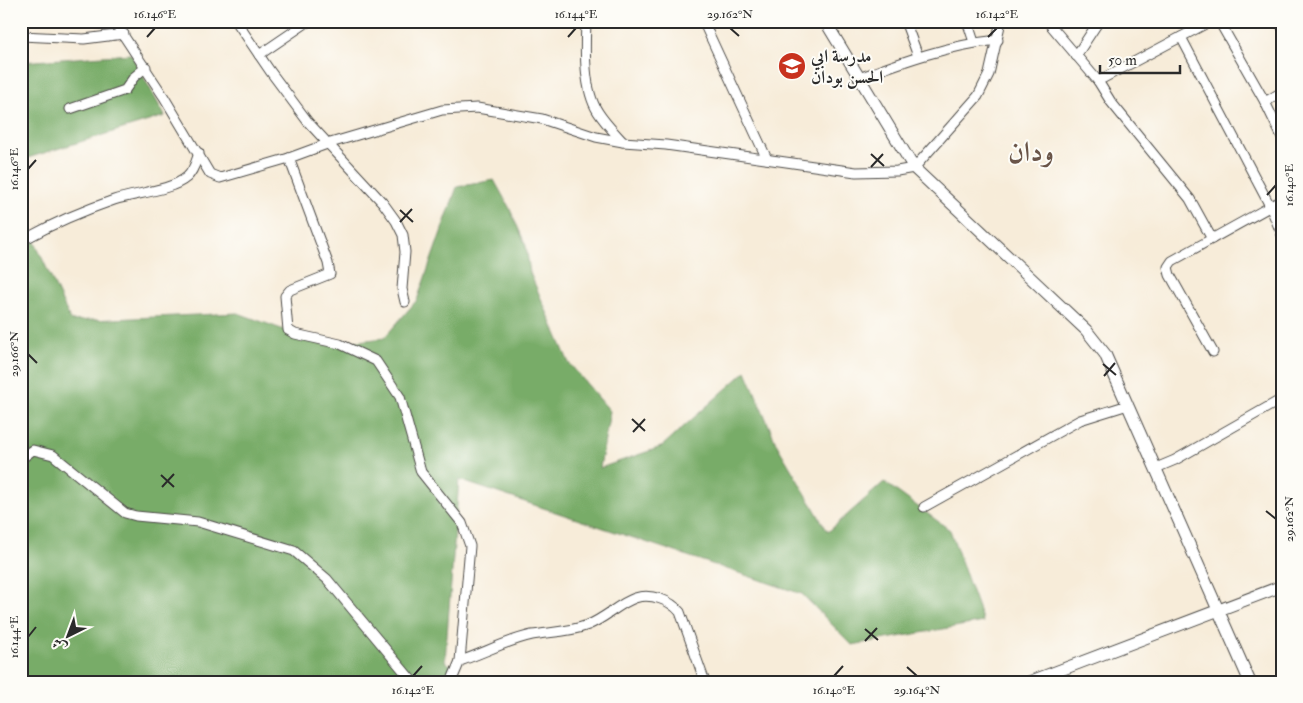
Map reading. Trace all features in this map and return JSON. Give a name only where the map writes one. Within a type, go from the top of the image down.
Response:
[{"type":"street","points":[[236,21],[258,55],[308,122],[383,203],[399,228],[405,252],[402,289],[405,302]]},
{"type":"street","points":[[258,55],[309,21]]},
{"type":"street","points":[[586,21],[585,65],[589,86],[597,110],[623,142]]},
{"type":"street","points":[[703,21],[766,159]]},
{"type":"street","points":[[825,21],[914,168],[1086,330],[1105,354],[1250,682]]},
{"type":"street","points":[[905,21],[918,56]]},
{"type":"street","points":[[967,21],[974,42]]},
{"type":"street","points":[[116,22],[146,67],[210,174],[220,178],[442,110],[477,108],[542,119],[596,137],[623,142],[666,145],[856,172],[896,171],[914,168],[978,96],[989,74],[1002,21]]},
{"type":"street","points":[[1048,21],[1190,200],[1212,239]]},
{"type":"street","points":[[1076,56],[1098,21]]},
{"type":"street","points":[[1098,82],[1211,21]]},
{"type":"street","points":[[1219,21],[1265,102],[1282,137]]},
{"type":"street","points":[[1279,21],[1282,26]]},
{"type":"street","points":[[21,36],[84,40],[124,34]]},
{"type":"street","points":[[1181,37],[1270,206],[1282,234]]},
{"type":"street","points":[[859,78],[918,56],[974,42],[998,40]]},
{"type":"street","points":[[70,109],[125,90],[134,77],[146,67]]},
{"type":"street","points":[[1265,102],[1282,92]]},
{"type":"street","points":[[21,237],[29,237],[78,213],[116,200],[170,186],[182,180],[192,170],[198,153]]},
{"type":"street","points":[[289,158],[328,263],[330,274],[290,290],[285,296],[288,330],[296,334],[340,344],[376,361],[400,397],[421,472],[462,523],[470,546],[460,662],[451,682]]},
{"type":"street","points":[[1213,352],[1170,275],[1168,266],[1282,200]]},
{"type":"street","points":[[1156,468],[1175,460],[1282,399]]},
{"type":"street","points":[[924,507],[1080,420],[1128,405]]},
{"type":"street","points":[[21,459],[33,450],[53,455],[124,513],[136,516],[198,522],[294,551],[327,579],[414,682]]},
{"type":"street","points":[[1029,682],[1282,586]]},
{"type":"street","points":[[460,662],[532,635],[588,625],[635,598],[647,597],[662,599],[674,605],[680,612],[705,682]]},
{"type":"green space","points":[[131,54],[165,116],[21,160],[21,62]]},
{"type":"green space","points":[[494,180],[509,207],[526,246],[530,273],[569,363],[610,411],[600,468],[661,447],[746,371],[777,445],[828,532],[884,482],[950,530],[983,622],[852,645],[802,594],[459,480],[445,661],[471,682],[21,682],[21,212],[71,321],[238,313],[325,345],[384,338],[417,300],[457,187]]},
{"type":"place","name":"مدرسة ابي الحسن بودان","points":[[792,66]]},
{"type":"district","name":"ودان","points":[[1031,151]]}]
